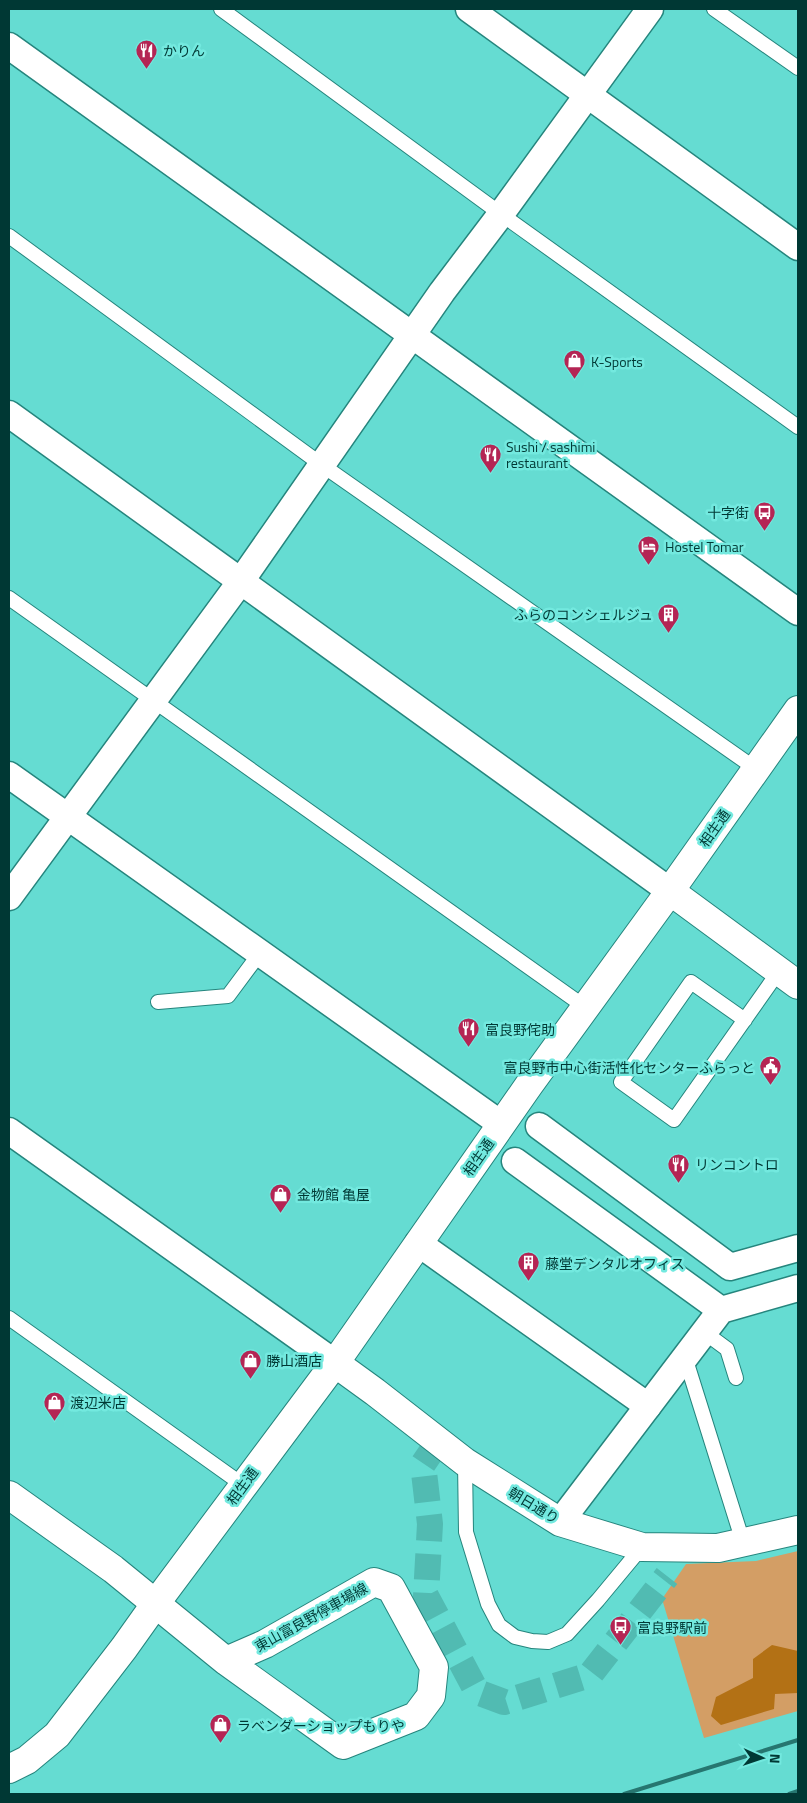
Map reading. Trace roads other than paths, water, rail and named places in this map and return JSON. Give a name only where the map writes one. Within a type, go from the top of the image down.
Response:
[{"type":"street","points":[[469,9],[798,247]]},
{"type":"street","points":[[9,897],[241,581],[442,292],[650,9]]},
{"type":"street","points":[[9,46],[798,612]]},
{"type":"street","points":[[9,414],[789,978]]},
{"type":"street","name":"相生通","points":[[156,1603],[335,1363],[501,1124],[670,891],[798,710]]},
{"type":"street","points":[[9,774],[501,1124]]},
{"type":"street","points":[[539,1126],[730,1267],[798,1248]]},
{"type":"street","points":[[9,1131],[335,1363]]},
{"type":"street","points":[[515,1161],[721,1310]]},
{"type":"street","points":[[418,1243],[648,1406]]},
{"type":"street","points":[[560,1522],[721,1310],[798,1288]]},
{"type":"street","name":"朝日通り","points":[[335,1363],[465,1462],[560,1522],[642,1547],[718,1548],[798,1530]]},
{"type":"street","name":"東山富良野停車場線","points":[[9,1494],[112,1569],[226,1661],[343,1745],[416,1716],[431,1696],[434,1667],[391,1588],[374,1582],[265,1644],[226,1661]]},
{"type":"street","points":[[9,1769],[27,1760],[57,1735],[156,1603]]},
{"type":"lane","points":[[221,9],[501,214],[798,427]]},
{"type":"lane","points":[[714,9],[798,68]]},
{"type":"lane","points":[[9,236],[322,465],[756,769]]},
{"type":"lane","points":[[9,598],[585,1007]]},
{"type":"lane","points":[[158,1002],[228,996],[260,953]]},
{"type":"lane","points":[[745,1020],[691,982],[621,1082],[674,1120],[745,1020],[789,978]]},
{"type":"lane","points":[[9,1318],[243,1485]]},
{"type":"lane","points":[[704,1332],[727,1348],[736,1378]]},
{"type":"lane","points":[[685,1357],[743,1542]]},
{"type":"lane","points":[[465,1462],[466,1532],[488,1604],[499,1625],[515,1637],[548,1642],[567,1634],[642,1547]]},
{"type":"tunnel","points":[[438,1442],[423,1464],[430,1524],[426,1596],[477,1692],[504,1702],[590,1675],[667,1576]]},
{"type":"railway","points":[[624,1794],[798,1740]]},
{"type":"railway","points":[[789,1794],[798,1791]]},
{"type":"place","name":"かりん","points":[[147,69]]},
{"type":"place","name":"K-Sports","points":[[575,380]]},
{"type":"place","name":"Sushi / sashimi restaurant","points":[[490,473]]},
{"type":"place","name":"十字街","points":[[765,531]]},
{"type":"place","name":"Hostel Tomar","points":[[649,565]]},
{"type":"place","name":"ふらのコンシェルジュ","points":[[669,633]]},
{"type":"place","name":"富良野侘助","points":[[469,1048]]},
{"type":"place","name":"富良野市中心街活性化センターふらっと","points":[[771,1086]]},
{"type":"place","name":"リンコントロ","points":[[679,1183]]},
{"type":"place","name":"金物館 亀屋","points":[[281,1213]]},
{"type":"place","name":"藤堂デンタルオフィス","points":[[529,1282]]},
{"type":"place","name":"勝山酒店","points":[[250,1379]]},
{"type":"place","name":"渡辺米店","points":[[54,1421]]},
{"type":"place","name":"富良野駅前","points":[[621,1646]]},
{"type":"place","name":"ラベンダーショップもりや","points":[[221,1744]]}]
